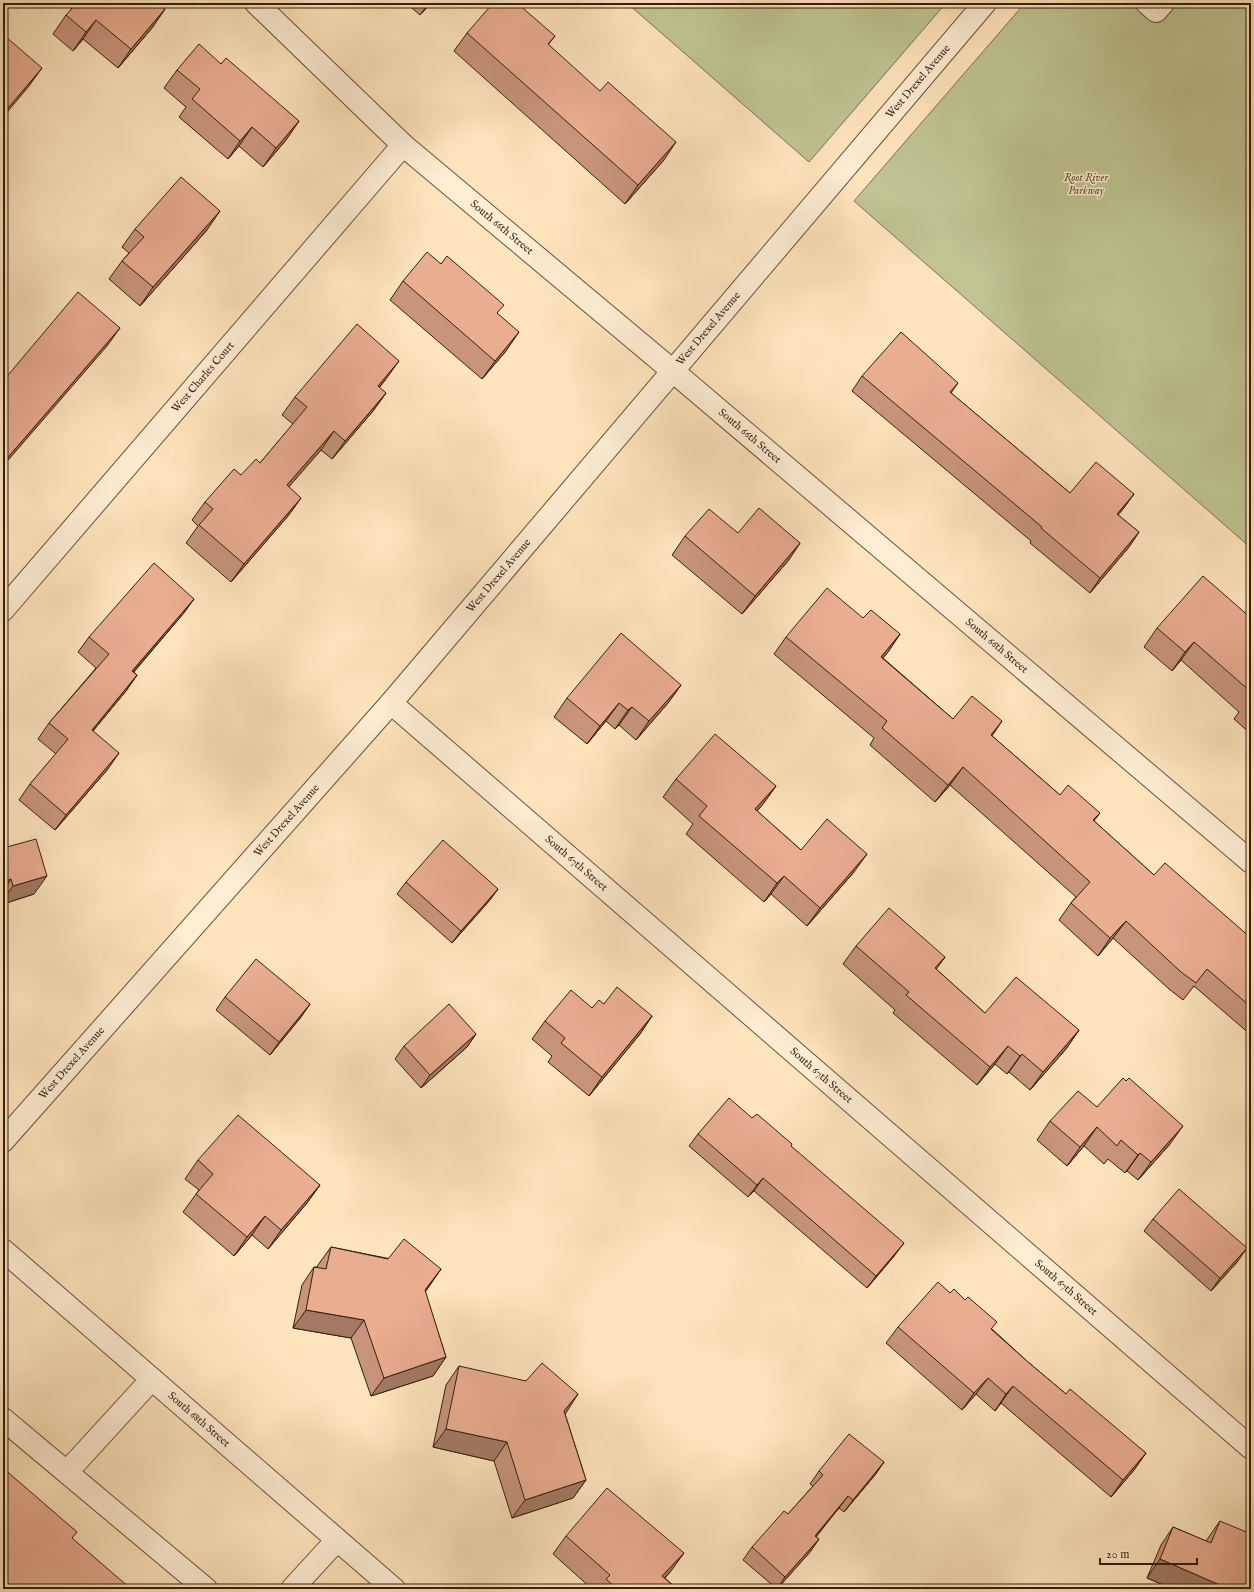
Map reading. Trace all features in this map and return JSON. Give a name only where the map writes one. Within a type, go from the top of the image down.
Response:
[{"type":"street","name":"South 66th Street","points":[[256,3],[403,145],[674,372],[1251,862]]},
{"type":"street","name":"West Drexel Avenue","points":[[3,1141],[392,703],[674,372],[985,3]]},
{"type":"street","points":[[1147,3],[1156,11],[1163,3]]},
{"type":"street","name":"West Charles Court","points":[[3,610],[403,145]]},
{"type":"street","name":"South 67th Street","points":[[392,703],[1251,1448]]},
{"type":"street","name":"South 68th Street","points":[[3,1250],[394,1589]]},
{"type":"street","points":[[67,1472],[152,1379]]},
{"type":"street","points":[[3,1419],[206,1589]]},
{"type":"street","points":[[292,1589],[337,1540]]},
{"type":"green space","points":[[627,3],[946,3],[809,162]]},
{"type":"green space","name":"Root River Parkway","points":[[1025,3],[1251,3],[1251,548],[854,201]]},
{"type":"building","points":[[77,3],[166,3],[162,7],[165,9],[131,49],[96,20],[86,32],[66,15]]},
{"type":"building","points":[[493,3],[517,3],[555,36],[548,44],[600,91],[608,82],[676,142],[638,185],[467,33]]},
{"type":"building","points":[[6,37],[42,68],[3,114],[3,40]]},
{"type":"building","points":[[199,44],[221,64],[226,58],[299,121],[276,148],[252,127],[240,141],[192,99],[200,89],[177,70]]},
{"type":"building","points":[[181,177],[220,211],[153,287],[122,261],[144,237],[135,229]]},
{"type":"building","points":[[427,252],[441,264],[447,256],[504,305],[497,313],[519,332],[495,361],[403,281]]},
{"type":"building","points":[[78,292],[120,328],[3,463],[3,381]]},
{"type":"building","points":[[357,324],[399,361],[378,386],[386,393],[345,441],[334,431],[287,485],[301,498],[244,564],[199,525],[213,509],[205,502],[234,469],[241,475],[256,459],[260,463],[307,407],[295,397]]},
{"type":"building","points":[[901,332],[958,383],[950,392],[1070,493],[1096,462],[1134,494],[1117,514],[1139,532],[1100,578],[1041,528],[1042,527],[862,376]]},
{"type":"building","points":[[759,508],[800,543],[755,596],[685,536],[709,509],[738,533]]},
{"type":"building","points":[[154,563],[194,599],[132,671],[137,675],[92,730],[119,753],[66,815],[30,784],[68,739],[49,723],[109,654],[89,637]]},
{"type":"building","points":[[1203,576],[1251,618],[1251,692],[1194,642],[1185,652],[1157,628]]},
{"type":"building","points":[[827,588],[863,618],[871,610],[900,634],[881,657],[953,719],[972,696],[1002,721],[991,735],[1060,795],[1068,785],[1100,813],[1093,820],[1154,875],[1165,863],[1251,938],[1251,1007],[1207,969],[1196,983],[1181,972],[1126,921],[1110,938],[1071,903],[1090,882],[963,767],[948,785],[882,728],[887,721],[786,637]]},
{"type":"building","points":[[621,633],[681,685],[649,721],[632,707],[628,710],[619,703],[600,726],[567,698]]},
{"type":"building","points":[[1251,696],[1251,705],[1247,701]]},
{"type":"building","points":[[715,734],[776,786],[755,809],[801,850],[827,819],[867,854],[820,908],[784,876],[777,883],[699,816],[707,806],[676,779]]},
{"type":"building","points":[[3,832],[7,847],[36,839],[47,876],[13,886],[11,879],[3,882]]},
{"type":"building","points":[[443,840],[498,889],[461,931],[406,882]]},
{"type":"building","points":[[889,908],[945,957],[935,968],[985,1013],[1016,977],[1079,1030],[1043,1072],[1022,1054],[1020,1056],[1008,1046],[990,1067],[906,995],[909,992],[856,946]]},
{"type":"building","points":[[256,959],[310,1004],[279,1042],[225,997]]},
{"type":"building","points":[[617,987],[652,1016],[602,1077],[561,1043],[565,1038],[545,1021],[571,990],[592,1008],[599,1000],[604,1004]]},
{"type":"building","points":[[449,1004],[476,1034],[430,1075],[404,1046]]},
{"type":"building","points":[[1123,1078],[1126,1081],[1129,1078],[1183,1126],[1151,1162],[1140,1153],[1138,1155],[1121,1140],[1117,1146],[1097,1127],[1080,1147],[1050,1121],[1078,1091],[1097,1107]]},
{"type":"building","points":[[729,1098],[752,1118],[757,1114],[792,1144],[791,1146],[904,1243],[876,1276],[763,1178],[757,1185],[698,1134]]},
{"type":"building","points":[[238,1115],[320,1185],[281,1230],[265,1216],[247,1237],[196,1194],[213,1174],[198,1160]]},
{"type":"building","points":[[1179,1189],[1247,1248],[1220,1278],[1153,1219]]},
{"type":"building","points":[[404,1239],[441,1269],[425,1290],[446,1357],[384,1378],[364,1320],[306,1310],[314,1267],[326,1269],[331,1247],[388,1259]]},
{"type":"building","points":[[938,1282],[950,1293],[954,1289],[965,1300],[968,1297],[997,1322],[991,1329],[1028,1362],[1066,1394],[1070,1389],[1146,1453],[1123,1480],[1013,1386],[1006,1394],[988,1378],[974,1393],[898,1327]]},
{"type":"building","points":[[542,1363],[578,1394],[564,1411],[586,1480],[525,1500],[507,1442],[446,1429],[459,1366],[526,1381]]},
{"type":"building","points":[[849,1434],[884,1462],[853,1500],[848,1496],[815,1536],[819,1539],[785,1577],[752,1547],[784,1511],[788,1514],[823,1475],[819,1471]]},
{"type":"building","points":[[3,1468],[77,1532],[72,1538],[131,1589],[3,1589]]},
{"type":"building","points":[[607,1488],[684,1553],[662,1576],[677,1589],[617,1589],[606,1579],[610,1575],[566,1536]]},
{"type":"building","points":[[1220,1521],[1251,1534],[1251,1589],[1229,1589],[1160,1559],[1173,1527],[1211,1543]]}]
